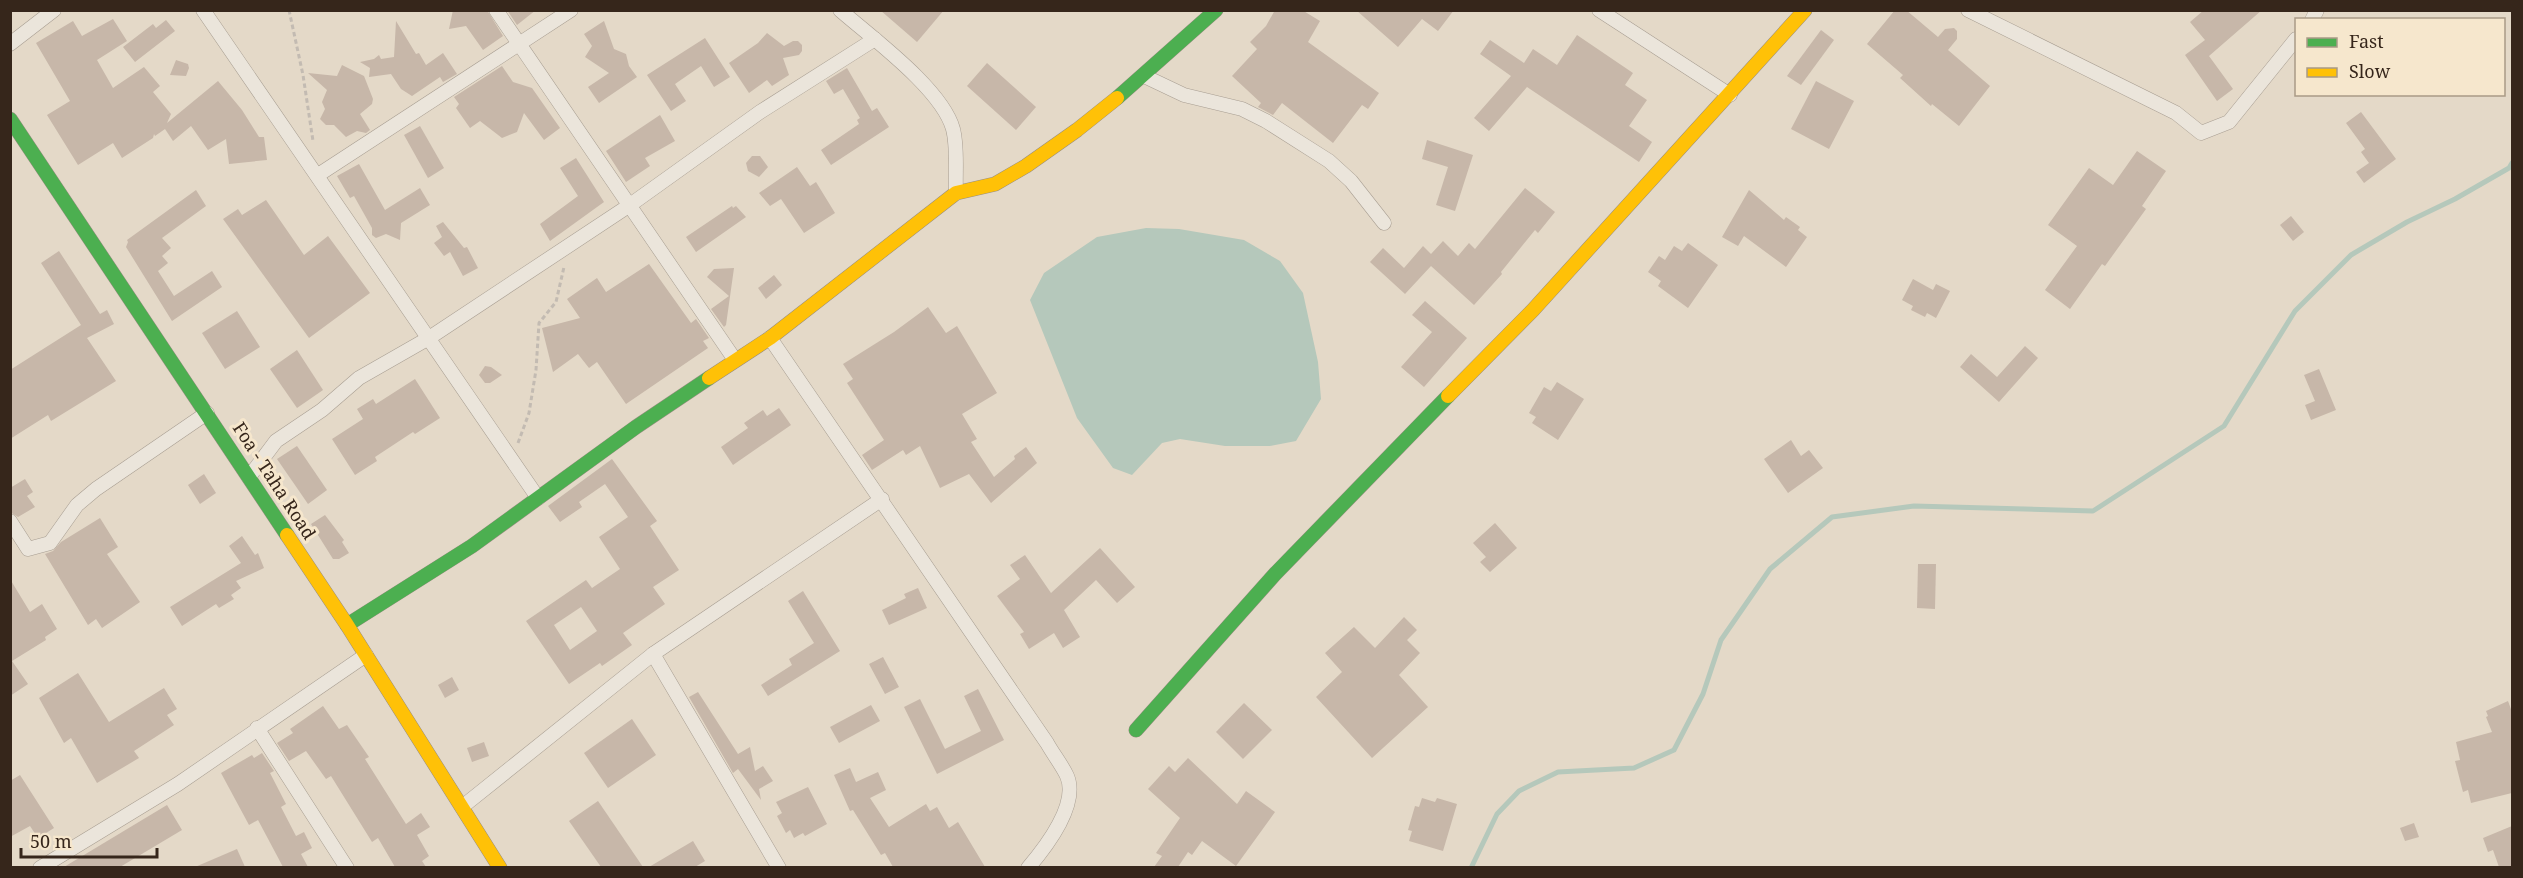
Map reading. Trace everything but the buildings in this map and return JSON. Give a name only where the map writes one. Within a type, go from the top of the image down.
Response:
[{"type":"street","points":[[10,44],[54,10]]},
{"type":"street","points":[[203,10],[538,498]]},
{"type":"street","points":[[496,10],[735,360]]},
{"type":"street","points":[[318,175],[571,10]]},
{"type":"street","points":[[840,10],[921,82],[947,114],[954,131],[956,193]]},
{"type":"street","points":[[347,625],[472,546],[636,427],[770,338],[956,193],[995,184],[1026,166],[1077,130],[1144,76],[1215,10]]},
{"type":"street","points":[[1599,10],[1730,95]]},
{"type":"street","points":[[1136,730],[1275,574],[1533,310],[1805,10]]},
{"type":"street","points":[[1968,10],[2176,113],[2201,133],[2229,122],[2295,40]]},
{"type":"street","points":[[249,477],[276,441],[322,410],[359,378],[429,338],[630,205],[760,112],[875,39]]},
{"type":"street","points":[[1144,76],[1184,95],[1242,109],[1266,121],[1329,161],[1350,181],[1384,223]]},
{"type":"street","name":"Foa - Taha Road","points":[[10,119],[347,625],[500,867]]},
{"type":"street","points":[[770,338],[882,499],[1047,743],[1067,777],[1070,793],[1066,811],[1028,867]]},
{"type":"street","points":[[10,521],[28,549],[50,543],[77,505],[96,489],[207,413]]},
{"type":"street","points":[[462,807],[653,654],[882,499]]},
{"type":"street","points":[[653,654],[778,867]]},
{"type":"street","points":[[40,867],[178,784],[366,655]]},
{"type":"street","points":[[257,728],[347,867]]},
{"type":"path","points":[[288,10],[303,75],[313,142]]},
{"type":"path","points":[[513,460],[529,413],[536,370],[539,323],[556,302],[570,245]]},
{"type":"shaded area","points":[[1146,228],[1179,229],[1244,240],[1280,261],[1303,293],[1318,362],[1321,399],[1296,441],[1270,446],[1225,446],[1180,439],[1162,443],[1132,475],[1113,468],[1077,418],[1030,300],[1044,273],[1097,237]]},
{"type":"waterway","points":[[1471,868],[1497,814],[1519,791],[1558,772],[1634,768],[1674,750],[1703,694],[1721,640],[1770,569],[1832,517],[1914,506],[2093,511],[2224,426],[2295,311],[2351,255],[2407,222],[2455,199],[2509,168],[2512,163]]},
{"type":"traffic: fast","points":[[1117,98],[1216,10]]},
{"type":"traffic: fast","points":[[10,119],[287,535]]},
{"type":"traffic: fast","points":[[347,625],[472,546],[636,427],[709,378]]},
{"type":"traffic: fast","points":[[1136,730],[1275,574],[1448,396]]},
{"type":"traffic: slow","points":[[1448,396],[1533,310],[1805,10]]},
{"type":"traffic: slow","points":[[709,378],[770,338],[956,193],[995,184],[1026,166],[1117,98]]},
{"type":"traffic: slow","points":[[287,535],[347,625],[500,868]]}]
